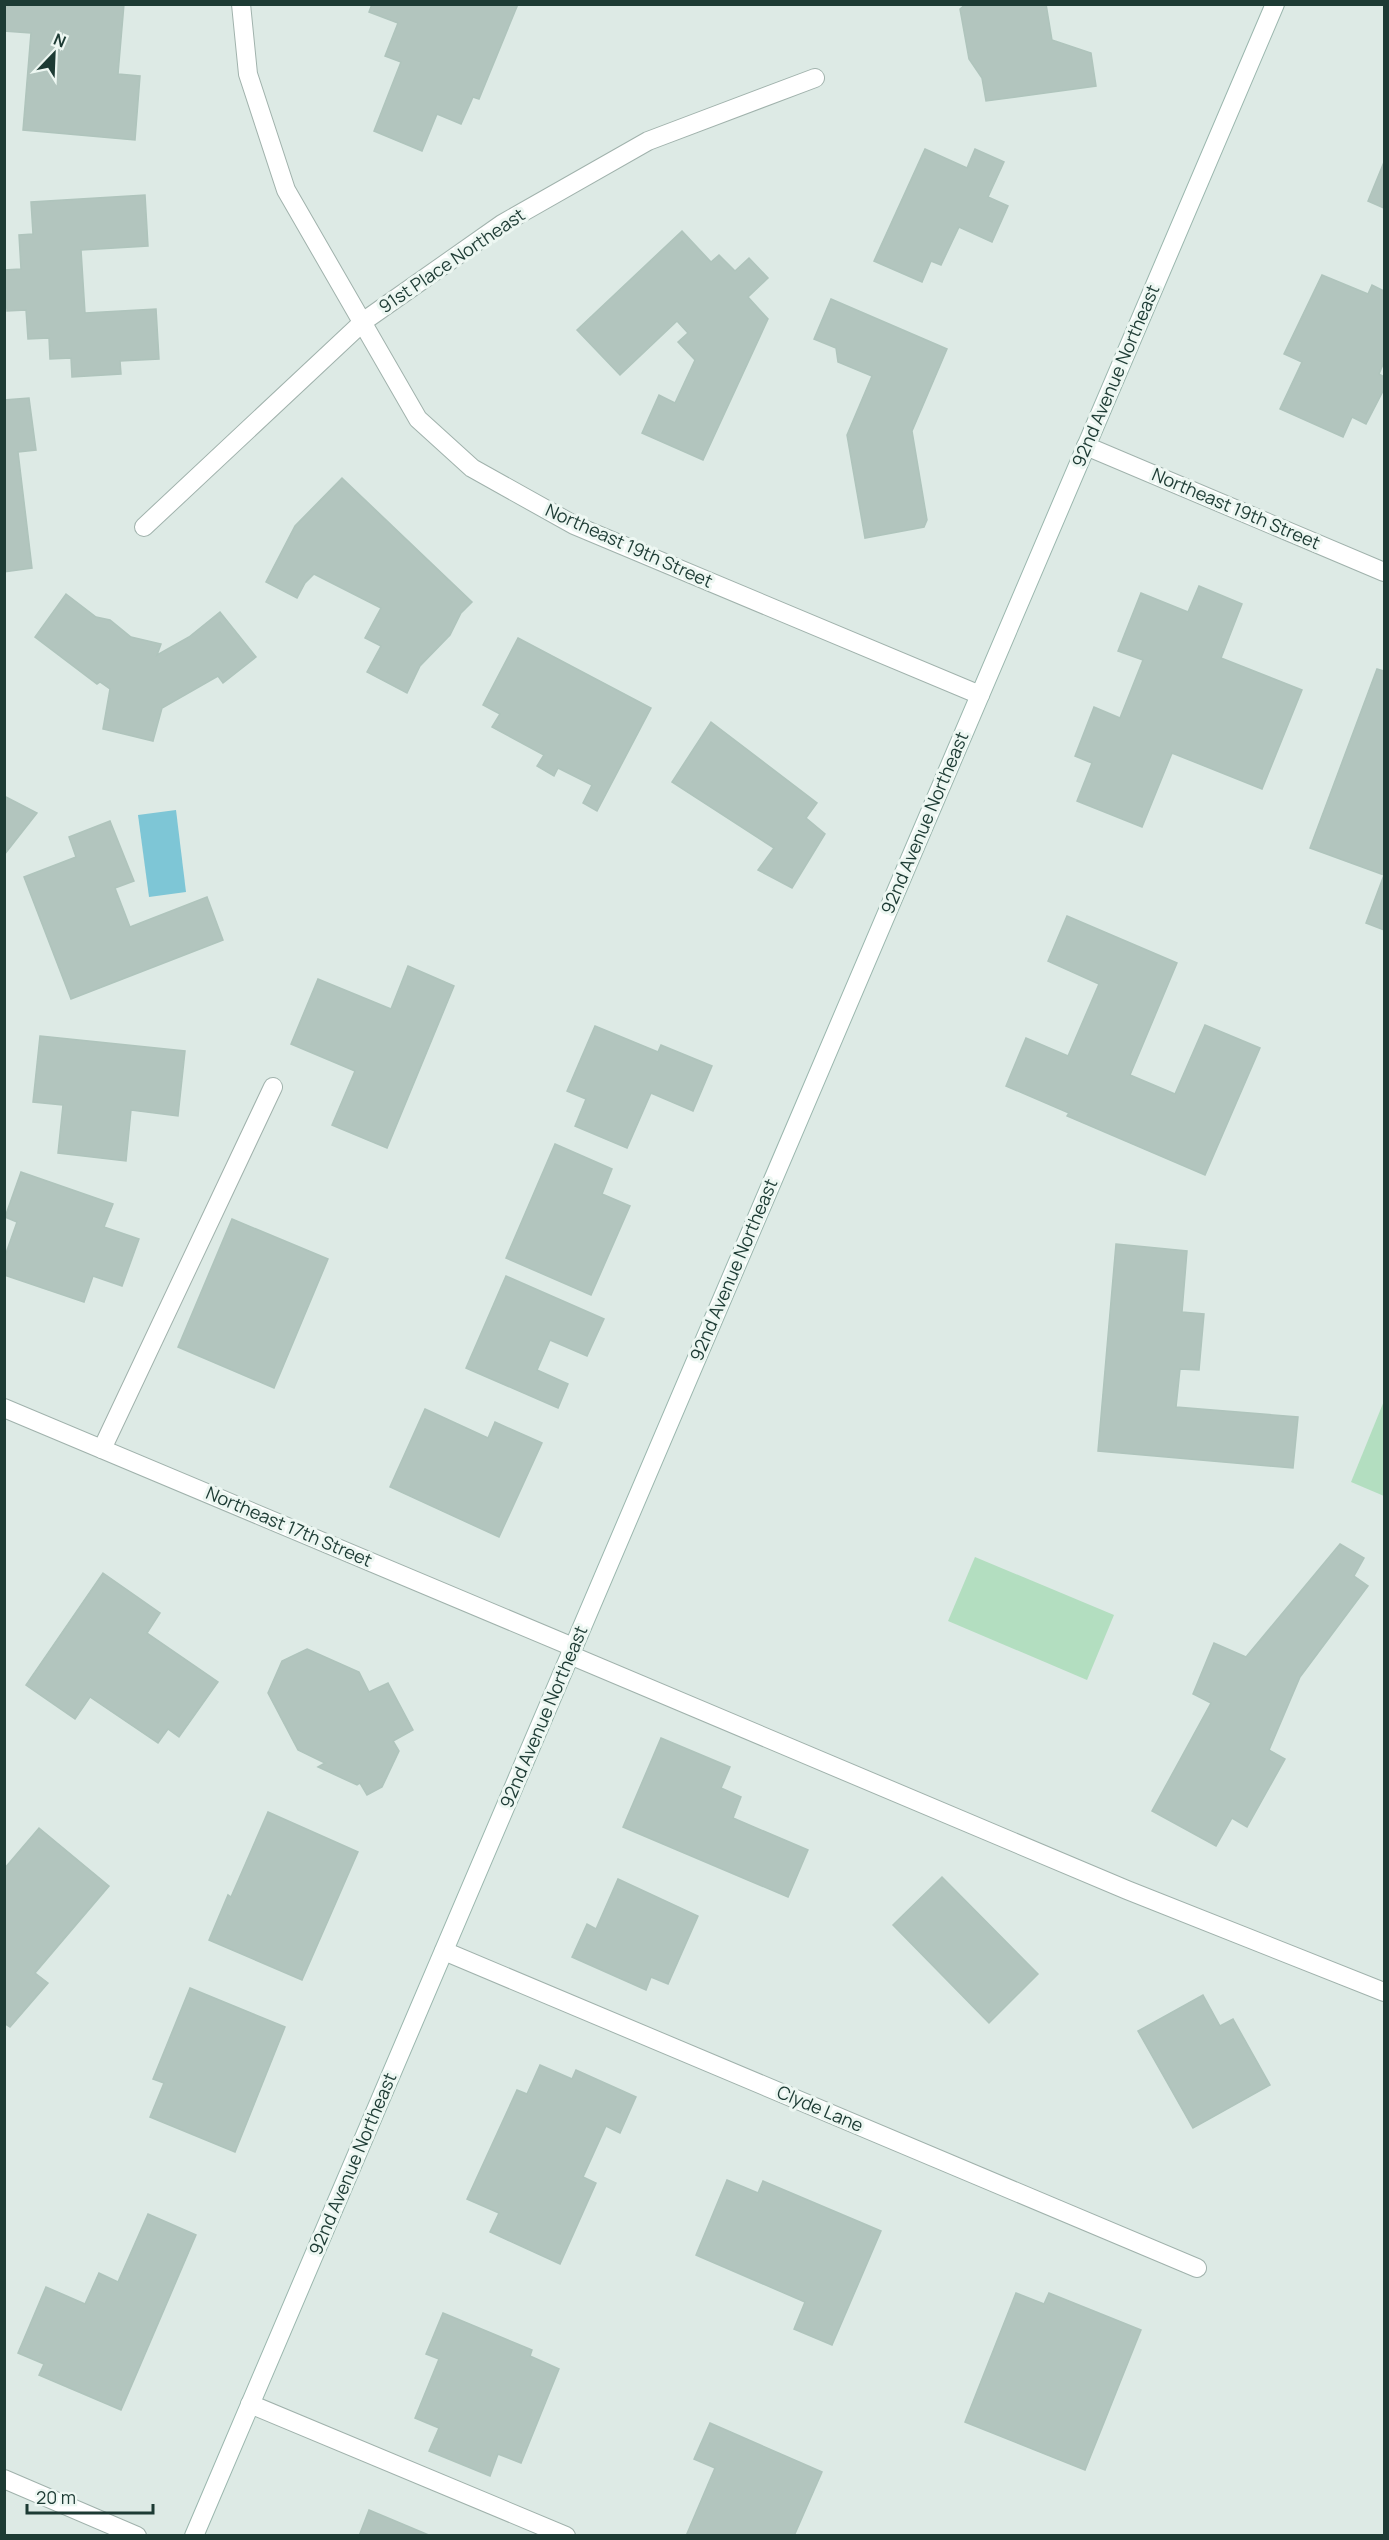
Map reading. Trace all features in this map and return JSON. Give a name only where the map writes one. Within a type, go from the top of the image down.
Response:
[{"type":"street","name":"Northeast 19th Street","points":[[241,4],[248,74],[286,190],[364,321],[418,419],[472,468],[574,525],[980,695]]},
{"type":"street","name":"92nd Avenue Northeast","points":[[194,2535],[1275,4]]},
{"type":"street","name":"91st Place Northeast","points":[[144,527],[364,321],[502,224],[648,141],[815,78]]},
{"type":"street","name":"Northeast 19th Street","points":[[1086,446],[1384,572]]},
{"type":"street","points":[[102,1449],[273,1088]]},
{"type":"street","name":"Northeast 17th Street","points":[[4,1408],[1127,1890],[1384,1992]]},
{"type":"street","name":"Clyde Lane","points":[[444,1950],[1197,2268]]},
{"type":"street","points":[[250,2404],[566,2535]]},
{"type":"street","points":[[4,2479],[137,2535]]},
{"type":"green space","points":[[1384,1401],[1384,1496],[1351,1482]]},
{"type":"green space","points":[[975,1557],[1114,1615],[1087,1680],[948,1621]]},
{"type":"water","points":[[176,810],[186,892],[149,897],[138,815]]},
{"type":"building","points":[[4,4],[124,4],[118,74],[140,76],[135,140],[23,130],[31,33],[4,31]]},
{"type":"building","points":[[372,4],[518,4],[479,99],[473,97],[461,124],[437,114],[422,151],[374,131],[401,62],[385,56],[398,23],[369,12]]},
{"type":"building","points":[[966,4],[1046,4],[1052,40],[1091,53],[1096,86],[986,101],[982,78],[969,59],[960,9]]},
{"type":"building","points":[[925,149],[967,168],[975,149],[1004,162],[988,197],[1008,206],[992,242],[959,227],[941,265],[931,261],[922,282],[874,261]]},
{"type":"building","points":[[1384,162],[1384,208],[1368,201]]},
{"type":"building","points":[[145,195],[148,246],[81,250],[85,313],[156,309],[159,359],[120,361],[121,374],[72,377],[71,358],[50,359],[49,338],[28,339],[26,310],[7,311],[4,270],[21,269],[19,235],[33,234],[31,202]]},
{"type":"building","points":[[682,231],[711,262],[719,255],[735,271],[749,258],[768,278],[748,297],[768,319],[703,460],[642,433],[659,395],[675,403],[695,360],[678,342],[688,333],[677,321],[620,375],[577,330]]},
{"type":"building","points":[[1322,275],[1368,294],[1372,285],[1384,291],[1384,362],[1379,374],[1384,377],[1384,389],[1366,424],[1352,417],[1343,437],[1280,409],[1302,362],[1284,354]]},
{"type":"building","points":[[831,299],[947,349],[912,431],[927,520],[924,527],[865,538],[847,435],[872,376],[838,362],[836,348],[814,339]]},
{"type":"building","points":[[29,398],[36,450],[18,452],[32,568],[4,572],[4,400]]},
{"type":"building","points":[[342,478],[472,602],[461,613],[450,635],[420,666],[407,693],[367,672],[381,646],[365,638],[381,608],[314,574],[305,583],[297,598],[266,582],[295,526]]},
{"type":"building","points":[[1199,586],[1242,604],[1221,658],[1302,690],[1262,789],[1172,753],[1142,827],[1077,801],[1092,763],[1075,756],[1094,707],[1120,718],[1143,660],[1118,651],[1141,593],[1188,612]]},
{"type":"building","points":[[66,594],[96,617],[110,620],[131,637],[161,644],[157,655],[189,637],[220,612],[256,657],[223,683],[218,676],[162,708],[153,741],[103,729],[110,689],[100,682],[97,684],[35,637]]},
{"type":"building","points":[[518,638],[651,708],[597,811],[583,803],[592,785],[558,768],[554,776],[537,766],[544,755],[492,727],[500,714],[483,705]]},
{"type":"building","points":[[1377,669],[1384,671],[1384,875],[1310,848]]},
{"type":"building","points":[[711,722],[817,803],[806,818],[825,834],[792,888],[758,870],[774,848],[672,782]]},
{"type":"building","points":[[4,796],[37,813],[4,855]]},
{"type":"building","points":[[110,821],[134,881],[115,888],[130,927],[207,897],[223,940],[71,999],[24,877],[76,857],[69,837]]},
{"type":"building","points":[[1384,875],[1384,930],[1366,923]]},
{"type":"building","points":[[1067,916],[1177,963],[1130,1075],[1175,1094],[1205,1025],[1260,1048],[1205,1175],[1067,1116],[1069,1113],[1006,1086],[1026,1038],[1068,1056],[1099,984],[1048,961]]},
{"type":"building","points":[[408,966],[454,986],[387,1148],[332,1125],[355,1071],[291,1044],[318,979],[391,1009]]},
{"type":"building","points":[[595,1026],[658,1052],[661,1045],[712,1066],[693,1111],[651,1093],[627,1148],[575,1126],[586,1099],[567,1091]]},
{"type":"building","points":[[40,1036],[185,1051],[178,1116],[131,1110],[126,1161],[58,1153],[63,1105],[33,1102]]},
{"type":"building","points":[[555,1144],[612,1169],[602,1194],[630,1206],[591,1295],[506,1258]]},
{"type":"building","points":[[21,1172],[113,1204],[104,1227],[139,1239],[122,1286],[93,1276],[84,1302],[4,1275],[4,1259],[17,1222],[5,1217]]},
{"type":"building","points":[[232,1219],[328,1259],[274,1388],[178,1347]]},
{"type":"building","points":[[1116,1244],[1187,1251],[1182,1312],[1204,1314],[1199,1370],[1180,1369],[1176,1407],[1298,1417],[1293,1468],[1098,1451]]},
{"type":"building","points":[[506,1276],[604,1319],[587,1356],[550,1340],[537,1370],[568,1384],[558,1408],[466,1368]]},
{"type":"building","points":[[425,1409],[488,1438],[495,1422],[542,1443],[499,1537],[390,1487]]},
{"type":"building","points":[[1340,1544],[1364,1558],[1354,1576],[1368,1586],[1300,1677],[1269,1750],[1285,1759],[1247,1827],[1232,1818],[1216,1846],[1152,1811],[1211,1703],[1193,1694],[1214,1643],[1246,1657]]},
{"type":"building","points":[[103,1573],[160,1613],[147,1633],[218,1682],[179,1737],[168,1729],[158,1743],[90,1697],[75,1719],[26,1685]]},
{"type":"building","points":[[307,1649],[359,1672],[369,1692],[388,1683],[413,1730],[393,1741],[399,1751],[382,1787],[367,1795],[360,1783],[357,1785],[318,1767],[325,1763],[298,1750],[268,1693],[282,1661]]},
{"type":"building","points":[[661,1738],[730,1767],[721,1788],[741,1797],[733,1818],[808,1850],[788,1897],[623,1827]]},
{"type":"building","points":[[268,1812],[358,1852],[302,1980],[209,1940],[228,1895],[231,1897]]},
{"type":"building","points":[[39,1828],[109,1886],[35,1973],[48,1983],[10,2027],[4,2023],[4,1869]]},
{"type":"building","points":[[942,1877],[1038,1974],[989,2023],[893,1925]]},
{"type":"building","points":[[618,1879],[698,1916],[668,1984],[651,1977],[646,1990],[572,1957],[587,1924],[596,1929]]},
{"type":"building","points":[[190,1988],[285,2027],[235,2152],[150,2117],[164,2083],[153,2079]]},
{"type":"building","points":[[1203,1995],[1220,2026],[1233,2019],[1270,2085],[1193,2128],[1138,2031]]},
{"type":"building","points":[[540,2065],[572,2079],[576,2070],[636,2097],[620,2133],[606,2126],[583,2177],[596,2183],[560,2264],[490,2232],[499,2213],[467,2199],[517,2090],[527,2094]]},
{"type":"building","points":[[727,2180],[758,2193],[763,2181],[881,2231],[832,2345],[794,2329],[805,2302],[696,2255]]},
{"type":"building","points":[[148,2214],[196,2235],[121,2410],[39,2375],[44,2364],[18,2353],[46,2287],[85,2304],[99,2273],[118,2282]]},
{"type":"building","points":[[1016,2293],[1044,2304],[1049,2293],[1141,2330],[1085,2470],[965,2422]]},
{"type":"building","points":[[443,2313],[532,2350],[530,2356],[559,2369],[521,2463],[498,2454],[490,2476],[429,2451],[439,2428],[415,2418],[439,2359],[426,2354]]},
{"type":"building","points":[[710,2423],[822,2472],[794,2536],[686,2536],[715,2468],[694,2459]]},
{"type":"building","points":[[369,2510],[431,2536],[359,2536]]}]
